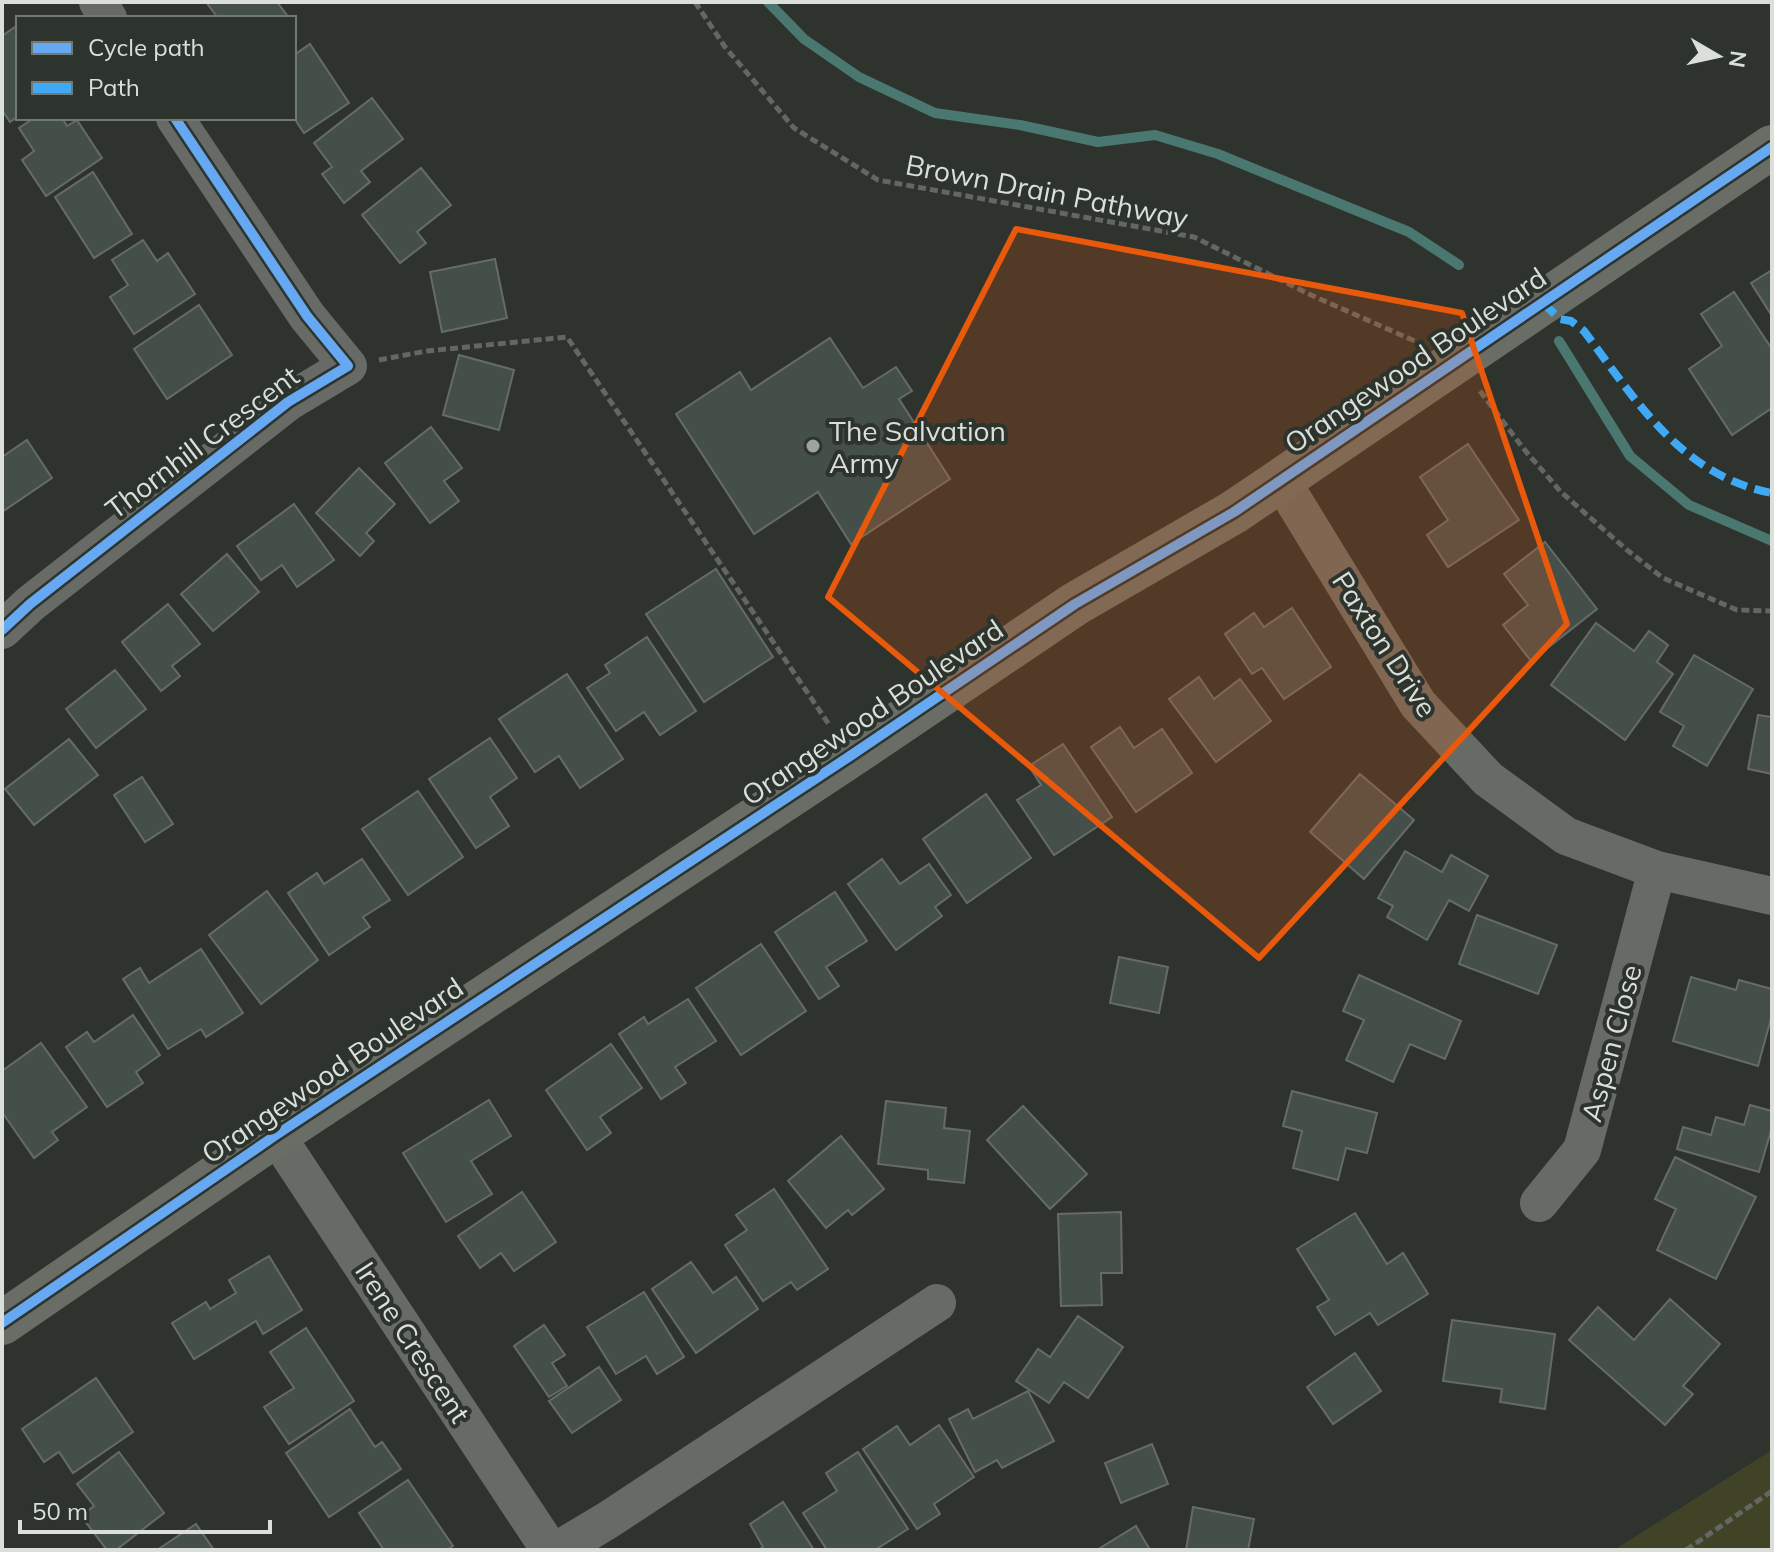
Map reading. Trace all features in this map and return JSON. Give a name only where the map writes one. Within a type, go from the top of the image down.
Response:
[{"type":"street","points":[[176,120],[307,316],[348,366]]},
{"type":"street","name":"Orangewood Boulevard","points":[[2,1323],[276,1135],[1075,604],[1234,512],[1772,147]]},
{"type":"street","name":"Thornhill Crescent","points":[[2,630],[30,604],[288,402],[348,366]]},
{"type":"street","name":"Paxton Drive","points":[[1281,480],[1418,704],[1488,779],[1566,836],[1657,870],[1772,896]]},
{"type":"street","name":"Aspen Close","points":[[1539,1203],[1582,1150],[1657,870]]},
{"type":"street","name":"Irene Crescent","points":[[276,1135],[550,1550]]},
{"type":"street","points":[[558,1550],[937,1303]]},
{"type":"path","points":[[348,366],[427,351],[567,337],[850,756]]},
{"type":"path","points":[[1686,1550],[1772,1491]]},
{"type":"highlighted area","points":[[1016,229],[1462,313],[1567,624],[1259,958],[828,597]]},
{"type":"green space","points":[[1772,1450],[1772,1550],[1614,1550]]},
{"type":"building","points":[[206,2],[277,2],[288,16],[216,16]]},
{"type":"building","points":[[15,27],[16,118],[10,122],[2,110],[2,36]]},
{"type":"building","points":[[310,44],[349,103],[304,133],[295,120],[296,54]]},
{"type":"building","points":[[372,98],[403,139],[361,171],[370,182],[344,203],[322,174],[332,167],[314,143]]},
{"type":"building","points":[[31,120],[63,120],[67,126],[77,120],[102,158],[46,196],[22,160],[34,151],[19,128]]},
{"type":"building","points":[[421,168],[451,205],[417,232],[426,243],[400,263],[362,215]]},
{"type":"building","points":[[93,172],[132,234],[94,258],[55,197]]},
{"type":"building","points":[[143,240],[157,261],[168,253],[195,294],[134,334],[110,297],[128,285],[112,260]]},
{"type":"building","points":[[495,259],[507,318],[442,332],[430,272]]},
{"type":"building","points":[[1772,270],[1772,316],[1751,283]]},
{"type":"building","points":[[1734,292],[1772,349],[1772,408],[1732,435],[1689,369],[1722,346],[1701,314]]},
{"type":"building","points":[[199,305],[232,355],[167,399],[134,349]]},
{"type":"building","name":"The Salvation Army","points":[[830,338],[863,388],[896,367],[912,391],[899,399],[950,479],[851,544],[818,492],[754,534],[676,414],[740,372],[751,390]]},
{"type":"building","points":[[459,355],[514,370],[499,430],[443,415]]},
{"type":"building","points":[[431,427],[462,468],[444,481],[459,501],[430,523],[385,463]]},
{"type":"building","points":[[27,440],[52,478],[2,512],[2,457]]},
{"type":"building","points":[[1468,444],[1519,520],[1448,567],[1427,535],[1448,520],[1420,477]]},
{"type":"building","points":[[359,468],[395,504],[366,533],[374,541],[360,556],[316,513]]},
{"type":"building","points":[[294,504],[334,560],[297,587],[282,565],[261,580],[237,546]]},
{"type":"building","points":[[1545,542],[1597,609],[1531,661],[1503,625],[1528,605],[1504,574]]},
{"type":"building","points":[[227,554],[259,592],[213,631],[181,594]]},
{"type":"building","points":[[716,569],[773,657],[704,702],[646,614]]},
{"type":"building","points":[[168,604],[200,644],[172,666],[180,676],[161,691],[122,642]]},
{"type":"building","points":[[1292,608],[1331,667],[1284,699],[1262,668],[1252,674],[1225,634],[1254,613],[1264,627]]},
{"type":"building","points":[[1596,623],[1634,651],[1649,631],[1668,645],[1657,662],[1673,674],[1625,740],[1551,685]]},
{"type":"building","points":[[647,637],[696,711],[660,735],[644,712],[616,731],[587,688],[610,673],[605,665]]},
{"type":"building","points":[[1694,655],[1753,689],[1707,766],[1673,746],[1684,726],[1660,712]]},
{"type":"building","points":[[115,670],[146,709],[96,748],[66,709]]},
{"type":"building","points":[[567,674],[623,759],[580,788],[559,756],[535,772],[499,719]]},
{"type":"building","points":[[1199,677],[1214,699],[1240,679],[1271,721],[1216,762],[1169,699]]},
{"type":"building","points":[[1758,715],[1772,717],[1772,774],[1748,769]]},
{"type":"building","points":[[1120,727],[1134,748],[1162,729],[1192,773],[1136,812],[1091,747]]},
{"type":"building","points":[[490,738],[517,778],[490,797],[509,826],[476,848],[429,779]]},
{"type":"building","points":[[69,739],[98,775],[34,825],[5,789]]},
{"type":"building","points":[[1063,744],[1112,817],[1054,855],[1017,800],[1041,785],[1029,766]]},
{"type":"building","points":[[1360,774],[1414,820],[1364,879],[1310,832]]},
{"type":"building","points":[[142,777],[173,824],[145,842],[114,795]]},
{"type":"building","points":[[418,791],[463,857],[408,895],[362,829]]},
{"type":"building","points":[[986,794],[1031,858],[967,903],[923,839]]},
{"type":"building","points":[[1405,851],[1442,872],[1451,855],[1488,876],[1469,911],[1449,900],[1427,940],[1387,917],[1393,906],[1378,898]]},
{"type":"building","points":[[362,859],[390,900],[363,917],[370,927],[329,955],[288,893],[317,873],[324,884]]},
{"type":"building","points":[[882,859],[900,884],[929,864],[951,895],[935,907],[942,916],[896,950],[848,884]]},
{"type":"building","points":[[267,891],[318,960],[261,1004],[209,935]]},
{"type":"building","points":[[835,892],[867,941],[826,967],[839,986],[819,999],[775,932]]},
{"type":"building","points":[[1477,915],[1557,945],[1538,994],[1459,964]]},
{"type":"building","points":[[761,944],[806,1011],[741,1055],[696,988]]},
{"type":"building","points":[[201,949],[243,1013],[206,1037],[201,1029],[168,1049],[123,979],[140,968],[149,983]]},
{"type":"building","points":[[1119,957],[1168,967],[1159,1013],[1110,1003]]},
{"type":"building","points":[[1359,975],[1461,1021],[1445,1059],[1410,1044],[1393,1082],[1346,1060],[1364,1020],[1343,1011]]},
{"type":"building","points":[[1691,977],[1736,990],[1739,980],[1772,989],[1772,1015],[1758,1066],[1673,1041]]},
{"type":"building","points":[[688,999],[716,1041],[675,1067],[686,1083],[661,1099],[619,1034],[644,1017],[648,1024]]},
{"type":"building","points":[[133,1015],[160,1055],[136,1072],[143,1083],[107,1107],[66,1047],[87,1032],[94,1042]]},
{"type":"building","points":[[41,1043],[87,1107],[52,1132],[58,1140],[34,1158],[2,1112],[2,1071]]},
{"type":"building","points":[[611,1044],[642,1088],[600,1117],[611,1133],[587,1150],[546,1090]]},
{"type":"building","points":[[1292,1091],[1377,1113],[1367,1153],[1346,1148],[1338,1180],[1293,1168],[1302,1131],[1283,1126]]},
{"type":"building","points":[[489,1100],[511,1136],[471,1161],[492,1194],[446,1222],[403,1153]]},
{"type":"building","points":[[886,1101],[946,1108],[944,1128],[970,1131],[964,1183],[928,1179],[928,1170],[878,1164]]},
{"type":"building","points":[[1750,1105],[1772,1111],[1772,1127],[1759,1172],[1677,1149],[1683,1127],[1711,1135],[1716,1117],[1744,1125]]},
{"type":"building","points":[[1023,1106],[1087,1174],[1050,1209],[987,1140]]},
{"type":"building","points":[[841,1136],[884,1189],[852,1215],[848,1210],[826,1228],[788,1181]]},
{"type":"building","points":[[1675,1157],[1756,1197],[1716,1279],[1657,1250],[1676,1209],[1655,1199]]},
{"type":"building","points":[[774,1189],[828,1269],[797,1290],[791,1282],[763,1301],[725,1245],[747,1230],[736,1215]]},
{"type":"building","points":[[522,1192],[556,1242],[514,1271],[501,1253],[480,1268],[458,1236]]},
{"type":"building","points":[[1121,1212],[1122,1273],[1101,1273],[1102,1305],[1061,1306],[1058,1214]]},
{"type":"building","points":[[1355,1213],[1387,1264],[1403,1253],[1428,1294],[1378,1325],[1370,1313],[1335,1335],[1317,1307],[1329,1300],[1297,1249]]},
{"type":"building","points":[[269,1256],[302,1310],[263,1334],[256,1321],[194,1359],[172,1323],[206,1302],[210,1309],[236,1293],[229,1280]]},
{"type":"building","points":[[691,1262],[713,1293],[736,1277],[758,1309],[696,1353],[652,1289]]},
{"type":"building","points":[[644,1292],[684,1357],[657,1374],[646,1356],[616,1374],[587,1327]]},
{"type":"building","points":[[1670,1299],[1720,1344],[1683,1386],[1693,1394],[1665,1425],[1569,1340],[1598,1307],[1634,1340]]},
{"type":"building","points":[[1078,1316],[1123,1347],[1088,1398],[1064,1382],[1049,1403],[1016,1381],[1038,1349],[1050,1357]]},
{"type":"building","points":[[1452,1320],[1555,1334],[1545,1409],[1500,1402],[1502,1389],[1443,1381]]},
{"type":"building","points":[[544,1325],[565,1355],[552,1363],[567,1386],[549,1397],[514,1346]]},
{"type":"building","points":[[306,1328],[354,1401],[289,1444],[264,1407],[294,1388],[270,1352]]},
{"type":"building","points":[[1355,1353],[1381,1391],[1333,1424],[1307,1387]]},
{"type":"building","points":[[599,1367],[621,1400],[572,1433],[549,1401]]},
{"type":"building","points":[[96,1378],[133,1432],[73,1473],[59,1452],[44,1462],[22,1429]]},
{"type":"building","points":[[1028,1391],[1054,1441],[1002,1468],[997,1460],[975,1472],[949,1419],[968,1409],[973,1419]]},
{"type":"building","points":[[350,1409],[375,1447],[382,1442],[401,1469],[329,1517],[286,1453]]},
{"type":"building","points":[[939,1425],[974,1477],[934,1504],[940,1514],[917,1529],[863,1449],[897,1426],[910,1445]]},
{"type":"building","points":[[1152,1444],[1168,1484],[1121,1503],[1105,1463]]},
{"type":"building","points":[[119,1452],[164,1513],[116,1550],[107,1550],[81,1516],[94,1506],[77,1484]]},
{"type":"building","points":[[858,1452],[908,1529],[875,1550],[827,1550],[803,1513],[837,1491],[826,1473]]},
{"type":"building","points":[[408,1480],[453,1546],[446,1550],[384,1550],[359,1513]]},
{"type":"building","points":[[783,1502],[814,1550],[758,1550],[763,1547],[750,1524]]},
{"type":"building","points":[[1193,1507],[1254,1519],[1248,1550],[1186,1550]]},
{"type":"building","points":[[196,1524],[214,1550],[157,1550]]},
{"type":"building","points":[[1136,1526],[1150,1550],[1097,1550]]},
{"type":"waterway","points":[[768,2],[804,39],[859,77],[935,113],[1020,125],[1098,142],[1155,135],[1218,154],[1409,232],[1459,265]]},
{"type":"waterway","points":[[1559,341],[1630,456],[1689,505],[1772,541]]},
{"type":"marked path","points":[[1543,303],[1560,319],[1571,321],[1584,331],[1642,408],[1686,452],[1711,470],[1740,484],[1772,493]]},
{"type":"cycle path","points":[[2,630],[30,604],[288,402],[348,366],[307,316],[176,120]]},
{"type":"cycle path","points":[[2,1323],[276,1135],[1075,604],[1234,512],[1772,147]]},
{"type":"place","name":"The Salvation Army","points":[[813,446]]}]
